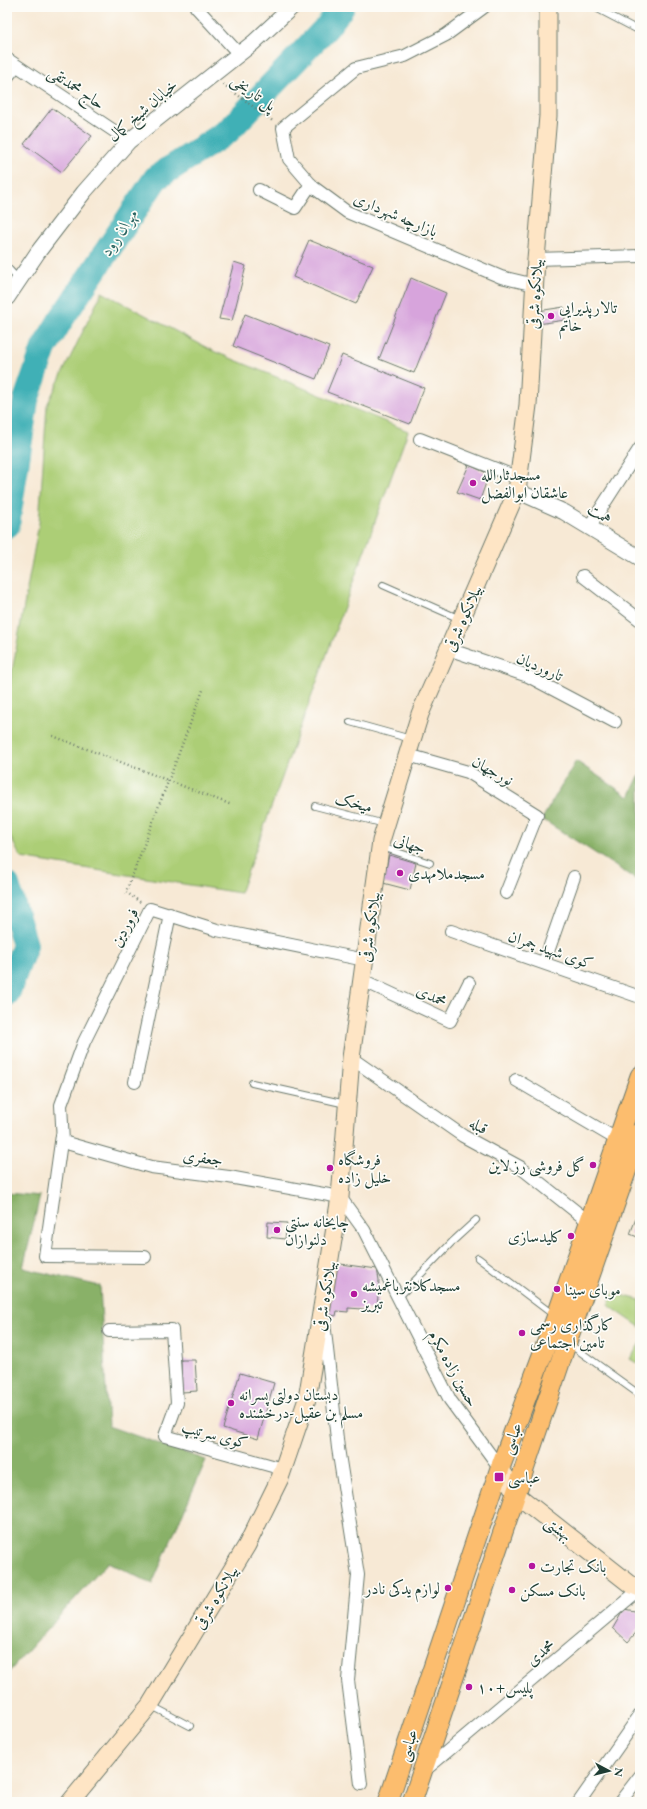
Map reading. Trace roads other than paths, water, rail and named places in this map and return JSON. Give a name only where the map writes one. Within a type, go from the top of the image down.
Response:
[{"type":"main road","name":"بیلانکوه شرقی","points":[[70,1802],[150,1705],[247,1545],[284,1469],[307,1398],[340,1197],[351,1058],[381,846],[420,714],[518,485],[528,405],[536,259],[548,116],[548,7]]},
{"type":"main road","name":"عباسى","points":[[412,1802],[424,1771],[517,1495],[565,1327],[589,1222],[640,1076]]},
{"type":"main road","name":"عباسى","points":[[388,1802],[500,1468],[565,1327],[605,1234],[640,1132]]},
{"type":"main road","points":[[589,1222],[605,1234]]},
{"type":"main road","name":"بهشتی","points":[[500,1468],[517,1495],[630,1584],[640,1588]]},
{"type":"street","points":[[196,7],[239,54]]},
{"type":"street","name":"خیابان شیخ کمال","points":[[7,298],[38,252],[84,192],[129,142],[239,54],[292,7]]},
{"type":"street","name":"بازارچه شهرداری","points":[[484,7],[446,35],[405,56],[356,68],[283,128],[289,159],[311,184],[346,212],[501,277],[535,285]]},
{"type":"street","name":"حاج محمدتقی","points":[[7,59],[129,142]]},
{"type":"street","points":[[259,190],[295,208],[311,184]]},
{"type":"street","points":[[536,259],[640,256]]},
{"type":"street","points":[[420,439],[518,485]]},
{"type":"street","points":[[588,527],[639,452]]},
{"type":"street","name":"همت","points":[[518,485],[640,558]]},
{"type":"street","points":[[583,576],[640,620]]},
{"type":"street","name":"تاروردیان","points":[[448,649],[528,676],[615,722]]},
{"type":"street","name":"نورجهان","points":[[410,747],[468,772],[537,814],[506,893]]},
{"type":"street","points":[[544,963],[574,877]]},
{"type":"street","name":"فروردین","points":[[145,1257],[45,1256],[63,1138],[61,1105],[84,1042],[150,909],[170,914],[217,930],[365,960]]},
{"type":"street","points":[[135,1082],[170,914]]},
{"type":"street","name":"کوی شهید چمران","points":[[451,931],[640,997]]},
{"type":"street","name":"محمدی","points":[[362,980],[450,1021],[469,983]]},
{"type":"street","name":"قبله","points":[[351,1058],[463,1136],[520,1167],[589,1222]]},
{"type":"street","points":[[516,1080],[618,1140]]},
{"type":"street","name":"جعفری","points":[[63,1138],[151,1167],[229,1177],[340,1197]]},
{"type":"street","name":"حسین زاده مکرم","points":[[340,1197],[364,1230],[450,1400],[500,1468]]},
{"type":"street","points":[[322,1305],[338,1448],[358,1575],[348,1680],[361,1784]]},
{"type":"street","name":"کوی سرتیپ","points":[[109,1331],[172,1330],[178,1403],[165,1436],[284,1469]]},
{"type":"street","name":"محمدی","points":[[424,1771],[640,1588]]},
{"type":"street","points":[[579,1802],[640,1715]]},
{"type":"street","points":[[620,1802],[640,1776]]},
{"type":"lane","points":[[594,7],[640,31]]},
{"type":"lane","points":[[7,82],[20,67]]},
{"type":"lane","points":[[7,267],[19,280]]},
{"type":"lane","points":[[383,585],[461,619]]},
{"type":"lane","points":[[350,722],[410,747]]},
{"type":"lane","name":"میخک","points":[[315,806],[387,824]]},
{"type":"lane","name":"جهانی","points":[[381,846],[430,863]]},
{"type":"lane","points":[[252,1083],[347,1104]]},
{"type":"lane","points":[[398,1298],[452,1242],[476,1220]]},
{"type":"lane","points":[[478,1258],[565,1327],[640,1395]]},
{"type":"lane","points":[[150,1705],[190,1726]]},
{"type":"waterway","name":"مهران رود","points":[[7,525],[26,400],[44,348],[60,321],[156,178],[227,132],[327,27],[342,7]]},
{"type":"waterway","name":"مهران رود","points":[[7,885],[25,945],[7,994]]},
{"type":"place","name":"تالارپذیرایی خاتم","points":[[551,316]]},
{"type":"place","name":"مسجدثارالله عاشقان ابوالفضل","points":[[473,483]]},
{"type":"place","name":"مسجدملامهدی","points":[[400,873]]},
{"type":"place","name":"گل فروشی رز لاین","points":[[593,1165]]},
{"type":"place","name":"فروشگاه خلیل زاده","points":[[330,1168]]},
{"type":"place","name":"چایخانه سنتی دلنوازان","points":[[277,1230]]},
{"type":"place","name":"کلیدسازی","points":[[571,1236]]},
{"type":"place","name":"موبای سینا","points":[[557,1289]]},
{"type":"place","name":"مسجدکلانترباغمیشه تبریز","points":[[354,1294]]},
{"type":"place","name":"کارگذاری رسمی تامین اجتماعی","points":[[522,1333]]},
{"type":"place","name":"دبستان دولتی پسرانه مسلم بن عقیل-درخشنده","points":[[231,1403]]},
{"type":"place","name":"عباسی","points":[[499,1477]]},
{"type":"place","name":"بانک تجارت","points":[[532,1566]]},
{"type":"place","name":"لوازم یدکی نادر","points":[[448,1588]]},
{"type":"place","name":"بانک مسکن","points":[[512,1590]]},
{"type":"place","name":"پلیس+۱۰","points":[[469,1687]]}]
